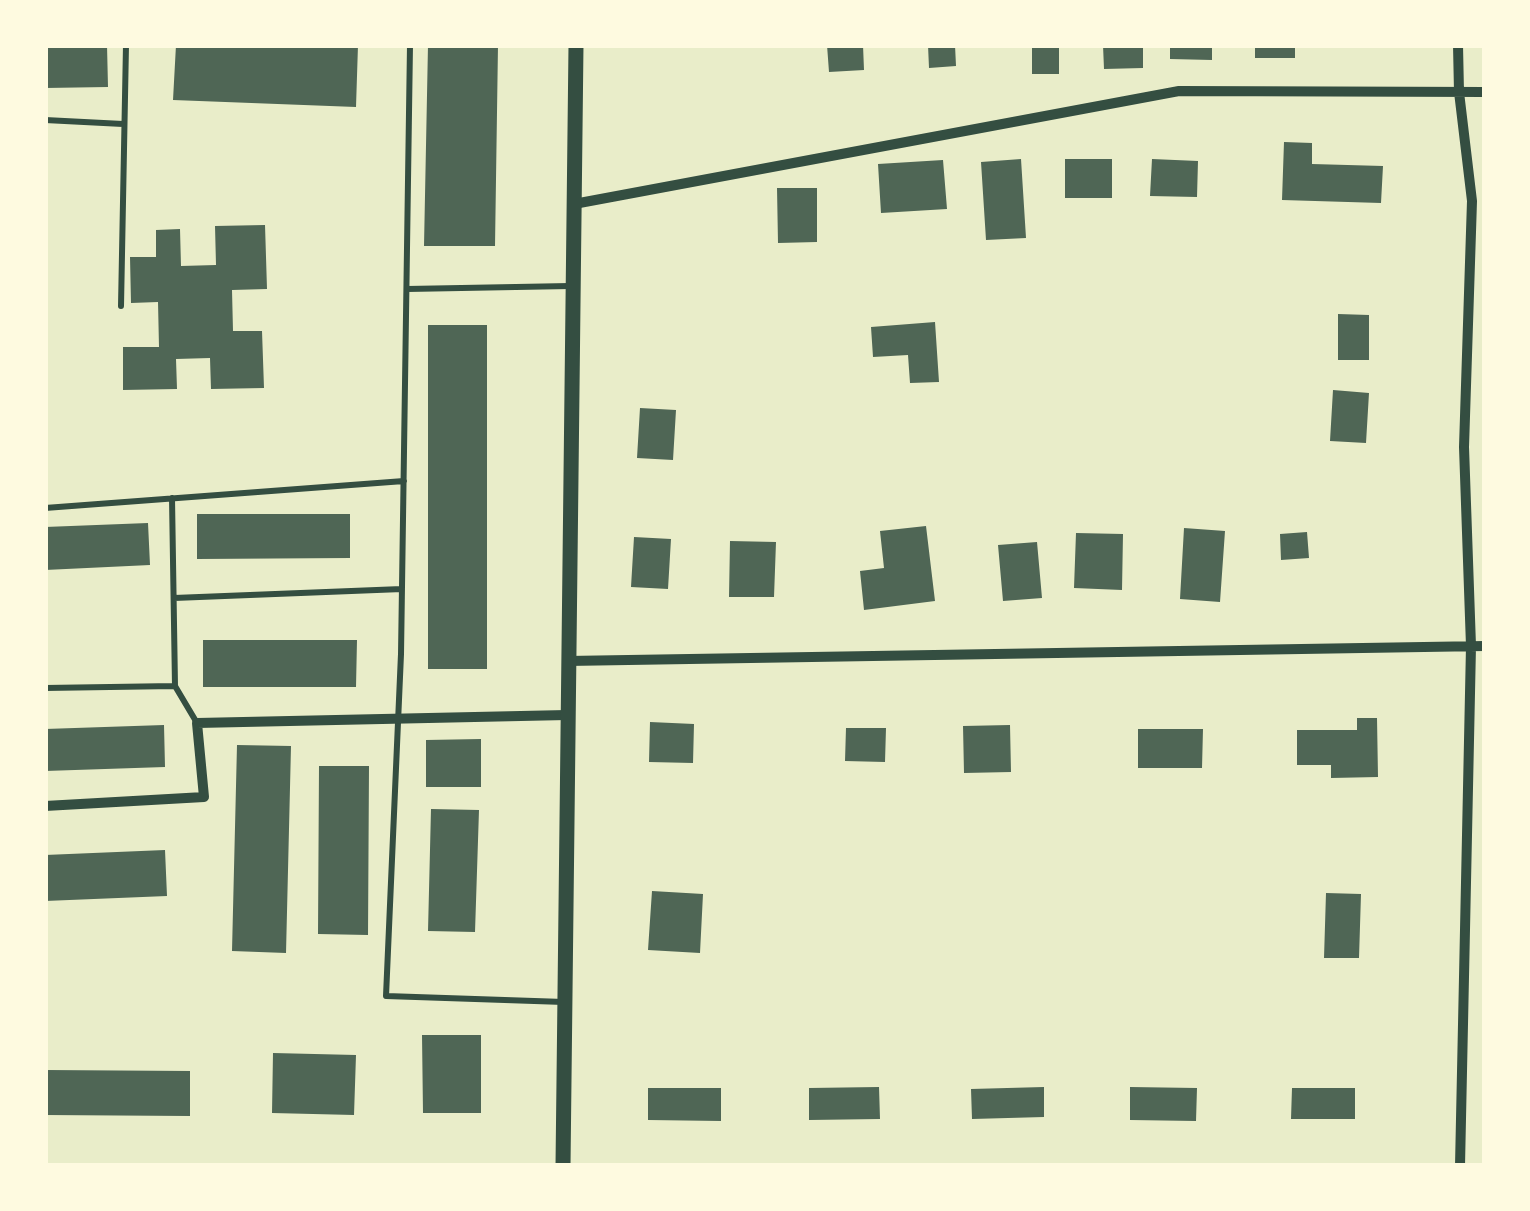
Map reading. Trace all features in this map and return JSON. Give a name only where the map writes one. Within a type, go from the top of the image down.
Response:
[{"type":"street","points":[[563,1166],[576,45]]},
{"type":"street","points":[[1458,45],[1458,92],[1472,202],[1464,446],[1471,646],[1460,1166]]},
{"type":"street","points":[[574,204],[1178,91],[1485,92]]},
{"type":"street","points":[[567,661],[1485,646]]},
{"type":"street","points":[[45,806],[204,797],[197,723],[567,715]]},
{"type":"lane","points":[[121,306],[126,45]]},
{"type":"lane","points":[[410,45],[402,589],[386,996],[564,1002]]},
{"type":"lane","points":[[45,120],[123,124]]},
{"type":"lane","points":[[406,289],[572,286]]},
{"type":"lane","points":[[45,508],[404,481]]},
{"type":"lane","points":[[172,498],[175,686],[197,723]]},
{"type":"lane","points":[[174,598],[402,589]]},
{"type":"lane","points":[[45,688],[175,686]]},
{"type":"building","points":[[45,45],[107,45],[108,87],[45,88]]},
{"type":"building","points":[[176,45],[358,45],[356,107],[173,100]]},
{"type":"building","points":[[428,45],[498,45],[495,246],[424,246]]},
{"type":"building","points":[[827,45],[863,45],[864,70],[829,72]]},
{"type":"building","points":[[928,45],[955,45],[956,66],[929,68]]},
{"type":"building","points":[[1032,45],[1059,45],[1059,74],[1032,74]]},
{"type":"building","points":[[1103,45],[1143,45],[1143,68],[1104,69]]},
{"type":"building","points":[[1170,45],[1212,45],[1212,60],[1170,59]]},
{"type":"building","points":[[1255,45],[1295,45],[1295,58],[1255,58]]},
{"type":"building","points":[[1284,142],[1312,143],[1312,164],[1383,166],[1381,203],[1282,200]]},
{"type":"building","points":[[1021,159],[1026,238],[986,240],[981,162]]},
{"type":"building","points":[[1065,159],[1112,159],[1112,198],[1065,198]]},
{"type":"building","points":[[1152,159],[1198,161],[1197,197],[1150,196]]},
{"type":"building","points":[[943,160],[947,209],[881,213],[878,164]]},
{"type":"building","points":[[777,188],[817,188],[817,242],[778,243]]},
{"type":"building","points":[[265,225],[267,289],[232,290],[233,331],[262,331],[264,388],[211,389],[210,358],[176,359],[177,389],[123,390],[123,347],[159,347],[158,302],[131,303],[130,257],[156,257],[156,230],[180,229],[181,266],[216,265],[215,226]]},
{"type":"building","points":[[1338,314],[1369,315],[1369,360],[1338,360]]},
{"type":"building","points":[[935,322],[939,382],[910,383],[908,355],[873,357],[871,327]]},
{"type":"building","points":[[428,325],[487,325],[487,669],[428,669]]},
{"type":"building","points":[[1333,390],[1369,393],[1366,443],[1330,441]]},
{"type":"building","points":[[640,408],[676,410],[673,460],[637,458]]},
{"type":"building","points":[[197,514],[350,514],[350,558],[197,559]]},
{"type":"building","points":[[148,523],[150,565],[45,570],[45,527]]},
{"type":"building","points":[[926,526],[935,601],[864,610],[860,571],[884,568],[880,531]]},
{"type":"building","points":[[1184,528],[1225,531],[1220,602],[1180,599]]},
{"type":"building","points":[[1307,532],[1309,558],[1281,560],[1280,534]]},
{"type":"building","points":[[1076,533],[1123,534],[1122,590],[1074,588]]},
{"type":"building","points":[[634,537],[671,539],[668,589],[631,587]]},
{"type":"building","points":[[730,541],[776,542],[774,597],[729,597]]},
{"type":"building","points":[[1037,542],[1042,598],[1003,601],[998,545]]},
{"type":"building","points":[[203,640],[357,640],[356,687],[203,687]]},
{"type":"building","points":[[1357,718],[1377,718],[1378,777],[1331,778],[1331,765],[1297,765],[1297,730],[1357,730]]},
{"type":"building","points":[[650,722],[694,724],[693,763],[649,762]]},
{"type":"building","points":[[164,725],[165,767],[45,771],[45,729]]},
{"type":"building","points":[[1010,725],[1011,772],[964,773],[963,726]]},
{"type":"building","points":[[846,728],[886,728],[885,762],[845,761]]},
{"type":"building","points":[[1138,729],[1203,729],[1202,768],[1138,768]]},
{"type":"building","points":[[481,739],[481,787],[426,787],[426,740]]},
{"type":"building","points":[[237,745],[291,746],[286,953],[232,951]]},
{"type":"building","points":[[319,766],[369,766],[368,935],[318,934]]},
{"type":"building","points":[[431,809],[479,810],[475,932],[428,931]]},
{"type":"building","points":[[165,850],[167,896],[45,901],[45,855]]},
{"type":"building","points":[[652,891],[703,894],[700,953],[648,950]]},
{"type":"building","points":[[1326,893],[1361,894],[1359,958],[1324,958]]},
{"type":"building","points":[[422,1035],[481,1035],[481,1113],[423,1113]]},
{"type":"building","points":[[273,1053],[356,1055],[354,1115],[272,1113]]},
{"type":"building","points":[[45,1070],[190,1071],[190,1116],[45,1115]]},
{"type":"building","points":[[879,1087],[880,1119],[809,1120],[809,1088]]},
{"type":"building","points":[[1044,1087],[1044,1117],[972,1119],[971,1089]]},
{"type":"building","points":[[1130,1087],[1197,1088],[1196,1121],[1130,1120]]},
{"type":"building","points":[[648,1088],[721,1088],[721,1121],[648,1120]]},
{"type":"building","points":[[1292,1088],[1355,1088],[1355,1119],[1291,1119]]}]
